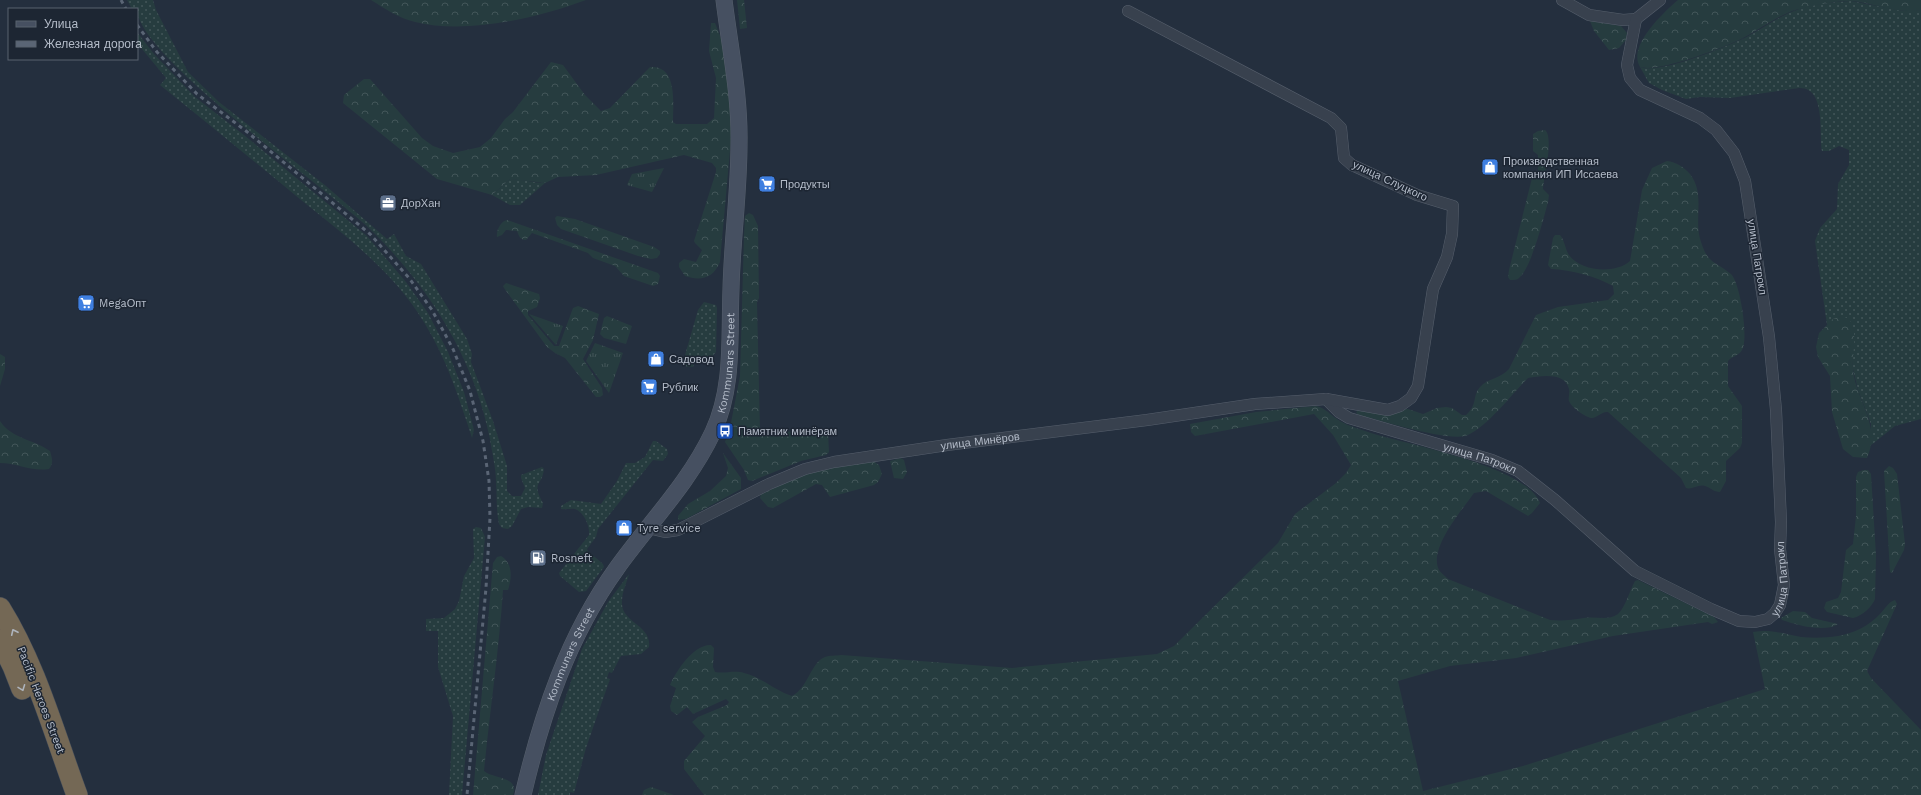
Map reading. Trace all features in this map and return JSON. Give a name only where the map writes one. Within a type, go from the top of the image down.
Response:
[{"type":"highway","name":"Pacific Heroes Street","points":[[0,608],[12,626],[27,661],[77,795]]},
{"type":"highway","name":"Pacific Heroes Street","points":[[0,640],[13,666],[63,795]]},
{"type":"main road","name":"Kommunars Street","points":[[523,795],[541,724],[570,649],[591,608],[616,569],[681,487],[706,444],[720,414],[727,384],[730,354],[733,243],[739,145],[737,96],[724,0]]},
{"type":"street","points":[[1562,0],[1589,15],[1623,20],[1636,19],[1660,0]]},
{"type":"street","name":"улица Слуцкого","points":[[1128,11],[1331,118],[1341,128],[1344,158],[1352,165],[1416,195],[1453,206],[1452,234],[1447,257],[1433,289],[1425,329],[1418,386]]},
{"type":"street","name":"улица Патрокл","points":[[1326,399],[1338,412],[1360,422],[1492,460],[1518,471],[1555,500],[1635,571],[1712,609],[1739,621],[1755,622],[1768,619],[1775,613],[1782,601],[1784,585],[1780,549],[1781,522],[1776,410],[1769,337],[1744,181],[1734,153],[1716,130],[1700,118],[1657,100],[1640,90],[1630,78],[1627,65],[1636,19]]},
{"type":"street","name":"улица Минёров","points":[[648,528],[665,532],[678,530],[769,484],[805,468],[834,462],[947,445],[1154,419],[1255,404],[1326,399],[1388,410],[1400,406],[1410,398],[1418,386]]},
{"type":"green space","points":[[127,0],[153,0],[156,10],[188,72],[219,102],[326,186],[387,239],[394,234],[406,256],[421,264],[467,339],[472,354],[471,362],[493,421],[507,466],[507,491],[512,496],[521,496],[525,488],[521,475],[542,467],[544,469],[543,475],[538,484],[538,491],[543,503],[542,508],[528,507],[521,509],[512,526],[508,529],[502,528],[499,524],[495,471],[490,439],[483,410],[473,381],[447,327],[432,302],[414,278],[374,233],[240,124],[201,90],[168,58],[146,31],[138,8],[131,8]]},
{"type":"green space","points":[[371,0],[586,0],[546,13],[501,23],[456,27],[435,26],[415,22],[392,13]]},
{"type":"green space","points":[[737,0],[744,0],[747,28],[740,29]]},
{"type":"green space","points":[[1678,0],[1921,0],[1921,10],[1895,10],[1852,1],[1839,1],[1816,5],[1788,13],[1741,39],[1690,59],[1649,68],[1640,67],[1637,59],[1638,49],[1643,40],[1656,21]]},
{"type":"green space","points":[[1851,1],[1903,11],[1921,10],[1921,419],[1895,426],[1870,446],[1871,424],[1858,390],[1853,369],[1853,334],[1840,316],[1827,325],[1815,241],[1820,228],[1837,209],[1838,184],[1849,165],[1849,150],[1839,146],[1829,151],[1822,151],[1820,112],[1814,95],[1808,90],[1799,88],[1730,98],[1700,97],[1686,99],[1662,90],[1649,83],[1640,67],[1661,67],[1690,60],[1740,40],[1787,14],[1822,4]]},
{"type":"green space","points":[[1590,21],[1621,26],[1627,33],[1626,40],[1619,48],[1609,50],[1594,31]]},
{"type":"green space","points":[[711,23],[715,23],[721,38],[730,95],[732,128],[720,262],[714,272],[706,277],[691,278],[685,276],[679,267],[679,263],[684,259],[696,262],[702,250],[694,241],[716,172],[716,168],[712,163],[684,155],[596,175],[558,177],[545,183],[510,179],[492,195],[437,179],[343,103],[344,95],[364,79],[370,79],[422,138],[433,146],[453,153],[480,147],[491,138],[551,62],[563,65],[585,95],[601,111],[610,108],[650,67],[659,68],[665,72],[670,79],[673,96],[673,122],[676,124],[707,124],[714,118],[716,78],[709,51]]},
{"type":"green space","points":[[138,33],[154,54],[195,97],[244,135],[367,236],[406,282],[428,313],[448,352],[464,392],[474,430],[472,438],[440,351],[425,324],[399,288],[369,256],[335,227],[160,85],[166,78],[138,44]]},
{"type":"green space","points":[[1545,130],[1548,134],[1549,149],[1543,189],[1549,195],[1548,202],[1532,254],[1524,273],[1516,280],[1510,280],[1508,277],[1509,270],[1532,178],[1538,176],[1538,155],[1533,151],[1533,134],[1538,131]]},
{"type":"green space","points":[[1667,161],[1674,162],[1682,167],[1690,174],[1695,182],[1698,199],[1698,225],[1701,242],[1709,258],[1731,274],[1734,279],[1738,288],[1744,323],[1744,344],[1742,350],[1728,361],[1728,386],[1742,406],[1742,443],[1740,448],[1726,461],[1726,481],[1720,492],[1702,486],[1686,488],[1681,478],[1608,412],[1591,418],[1575,408],[1569,401],[1569,389],[1567,384],[1563,380],[1552,376],[1528,378],[1484,425],[1468,435],[1459,437],[1432,434],[1356,413],[1358,410],[1408,409],[1423,414],[1437,408],[1446,407],[1452,408],[1462,415],[1466,415],[1474,404],[1476,394],[1480,387],[1502,375],[1509,369],[1536,315],[1558,307],[1608,300],[1614,294],[1613,286],[1599,279],[1583,274],[1551,269],[1548,265],[1553,238],[1555,235],[1560,235],[1569,255],[1574,261],[1590,268],[1616,268],[1630,261],[1642,190],[1652,168]]},
{"type":"green space","points":[[664,168],[652,192],[627,185],[632,174]]},
{"type":"green space","points":[[510,179],[545,183],[520,205],[510,205],[492,195]]},
{"type":"green space","points":[[749,213],[753,215],[758,226],[759,298],[757,302],[760,431],[763,433],[825,430],[828,432],[829,452],[826,455],[801,461],[752,481],[748,480],[744,470],[725,442],[730,428],[740,376],[745,216]]},
{"type":"green space","points":[[557,216],[575,219],[654,247],[660,251],[660,254],[657,258],[651,259],[638,256],[561,229],[557,225],[555,218]]},
{"type":"green space","points":[[507,220],[658,273],[660,276],[658,284],[653,286],[624,276],[615,266],[593,258],[588,253],[532,233],[526,240],[519,236],[517,231],[506,230],[502,235],[497,237],[499,226]]},
{"type":"green space","points":[[506,283],[539,294],[540,298],[537,307],[528,311],[528,315],[554,346],[559,346],[573,308],[578,306],[599,314],[593,340],[583,359],[602,388],[603,395],[596,397],[565,358],[547,347],[504,288],[503,286]]},
{"type":"green space","points":[[704,302],[716,305],[717,308],[716,352],[710,359],[696,358],[693,367],[687,367],[683,362],[698,310]]},
{"type":"green space","points":[[529,314],[563,326],[556,345]]},
{"type":"green space","points":[[607,316],[632,326],[626,344],[604,338],[600,334],[604,318]]},
{"type":"green space","points":[[1840,316],[1849,320],[1853,329],[1853,368],[1855,380],[1870,423],[1871,446],[1867,458],[1853,457],[1843,449],[1832,412],[1830,376],[1818,357],[1816,347],[1819,333],[1833,319]]},
{"type":"green space","points":[[595,343],[623,353],[609,393],[586,361]]},
{"type":"green space","points":[[0,354],[5,357],[5,369],[0,386]]},
{"type":"green space","points":[[1316,406],[1324,409],[1337,419],[1351,426],[1380,436],[1460,457],[1487,466],[1511,477],[1530,489],[1540,503],[1528,516],[1486,491],[1474,493],[1448,530],[1438,552],[1437,561],[1439,570],[1448,579],[1550,620],[1606,618],[1614,616],[1621,611],[1635,581],[1638,580],[1714,617],[1718,622],[1712,624],[1708,622],[1613,636],[1516,658],[1450,666],[1398,681],[1423,791],[1523,766],[1765,689],[1753,632],[1772,631],[1810,638],[1844,635],[1866,625],[1876,618],[1888,604],[1895,600],[1897,604],[1867,671],[1871,678],[1921,730],[1921,795],[704,795],[684,769],[684,761],[705,736],[692,722],[698,717],[727,705],[729,702],[726,699],[693,714],[687,707],[677,715],[671,711],[670,706],[676,688],[670,685],[673,679],[686,659],[698,649],[705,646],[711,645],[714,648],[713,667],[715,672],[744,673],[792,696],[802,687],[816,664],[820,660],[829,656],[841,655],[1012,668],[1157,654],[1174,646],[1278,543],[1295,514],[1336,483],[1346,473],[1351,465],[1333,435],[1314,414],[1195,436],[1191,432],[1190,424],[1256,412]]},
{"type":"green space","points":[[0,421],[10,432],[50,451],[52,458],[51,467],[49,469],[42,470],[0,463]]},
{"type":"green space","points":[[653,441],[656,441],[667,449],[668,454],[663,461],[653,460],[598,529],[596,537],[587,549],[603,564],[604,567],[586,591],[579,592],[560,576],[559,573],[589,535],[588,528],[586,520],[581,513],[575,509],[561,509],[561,506],[571,500],[601,504],[617,481],[626,463],[635,463],[645,457]]},
{"type":"green space","points":[[723,453],[741,478],[741,489],[686,519],[678,520],[678,516],[688,504],[710,491],[726,476],[728,468]]},
{"type":"green space","points":[[901,458],[904,460],[907,472],[903,479],[894,478],[890,461]]},
{"type":"green space","points":[[873,461],[879,465],[882,474],[878,482],[874,485],[830,497],[822,485],[816,484],[773,508],[768,507],[760,498],[761,494],[806,473],[835,466]]},
{"type":"green space","points":[[1889,466],[1893,468],[1897,474],[1905,544],[1904,550],[1892,573],[1890,572],[1884,471]]},
{"type":"green space","points":[[1868,470],[1871,474],[1876,555],[1875,599],[1866,611],[1853,618],[1827,612],[1824,608],[1826,602],[1838,598],[1841,592],[1846,550],[1853,544],[1856,516],[1856,477],[1858,472]]},
{"type":"green space","points":[[476,527],[481,528],[485,537],[462,795],[449,795],[453,716],[438,667],[438,631],[426,631],[426,619],[444,618],[455,609],[459,601],[464,576],[474,558],[473,529]]},
{"type":"green space","points":[[501,556],[510,567],[511,576],[508,590],[503,590],[484,771],[488,774],[509,781],[513,784],[514,789],[513,795],[473,795],[493,563],[497,557]]},
{"type":"green space","points":[[629,574],[623,594],[623,608],[630,619],[646,633],[649,639],[649,647],[641,654],[621,656],[612,673],[609,672],[607,678],[610,679],[586,748],[574,793],[570,792],[570,795],[538,795],[546,755],[582,649],[608,602]]},
{"type":"green space","points":[[1793,611],[1805,612],[1812,618],[1838,624],[1832,627],[1818,628],[1803,626],[1782,620],[1781,618]]},
{"type":"green space","points":[[651,787],[674,795],[642,795],[644,790]]},
{"type":"railway","points":[[121,0],[125,8]]},
{"type":"railway","points":[[138,26],[157,52],[197,94],[246,131],[370,234],[409,278],[432,310],[453,349],[470,391],[483,441],[489,481],[490,518],[486,588],[467,795]]},
{"type":"place","name":"Производственная компания ИП Иссаева","points":[[1490,167]]},
{"type":"place","name":"Продукты","points":[[767,184]]},
{"type":"place","name":"ДорХан","points":[[388,203]]},
{"type":"place","name":"MegaОпт","points":[[86,303]]},
{"type":"place","name":"Садовод","points":[[656,359]]},
{"type":"place","name":"Рублик","points":[[649,387]]},
{"type":"place","name":"Памятник минёрам","points":[[725,431]]},
{"type":"place","name":"Tyre service","points":[[624,528]]},
{"type":"place","name":"Rosneft","points":[[538,558]]}]
